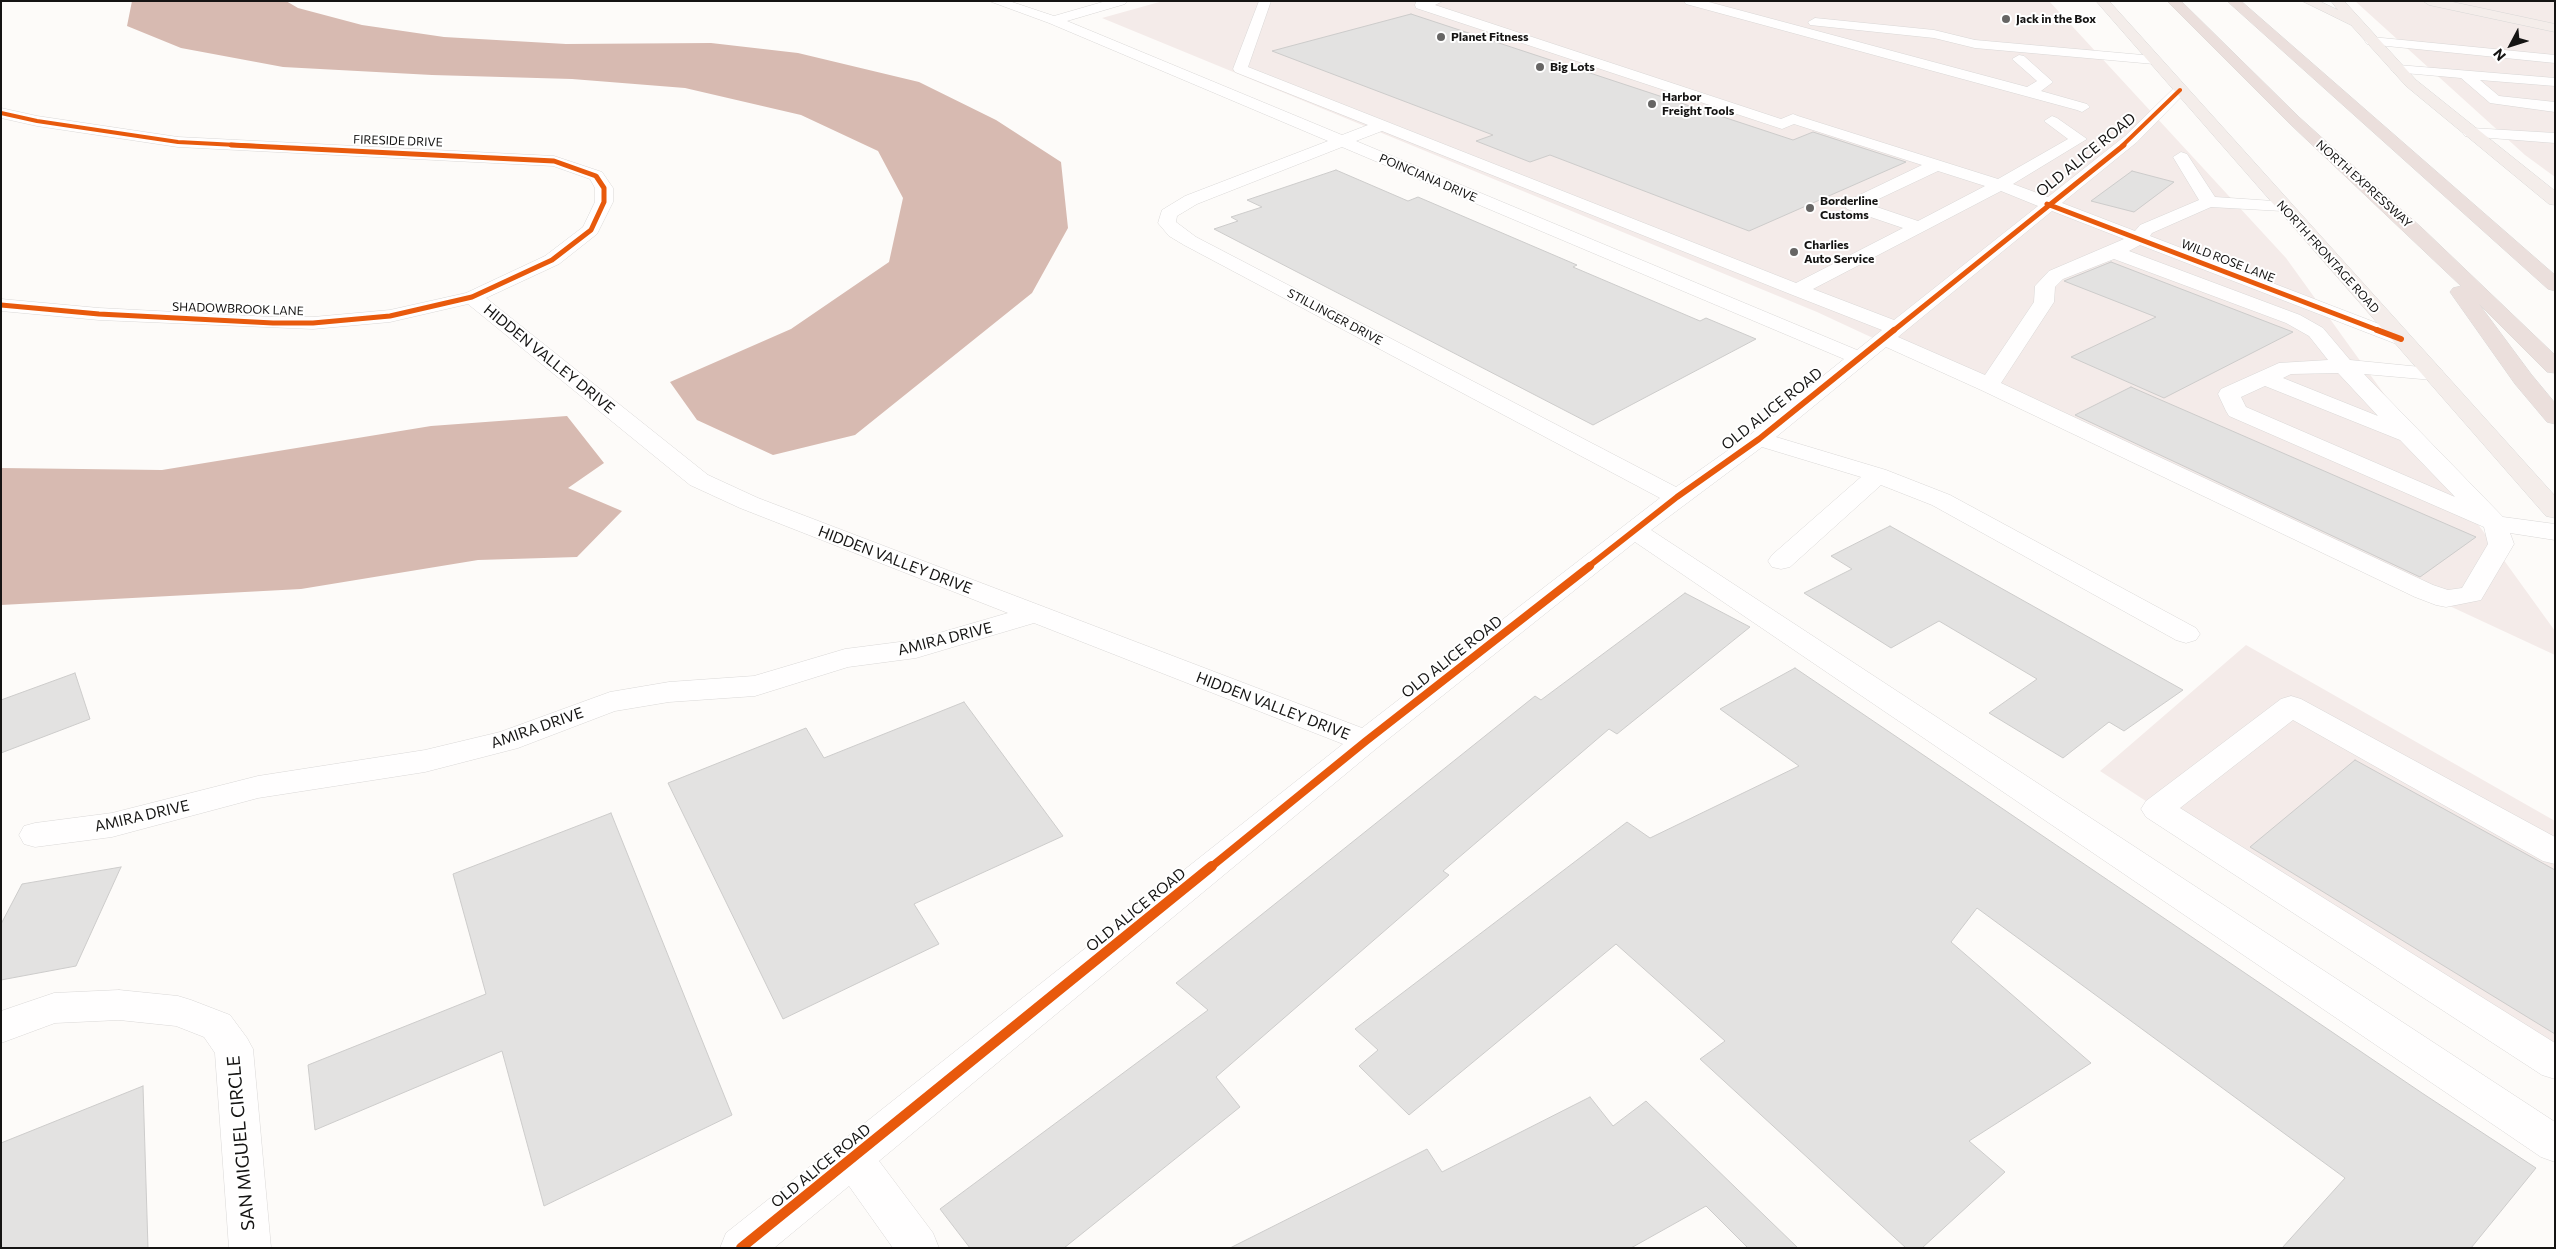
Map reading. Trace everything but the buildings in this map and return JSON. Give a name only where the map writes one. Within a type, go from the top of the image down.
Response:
[{"type":"highway","name":"NORTH EXPRESSWAY","points":[[2173,1],[2294,120],[2416,232],[2555,367]]},
{"type":"highway","points":[[2235,3],[2555,285]]},
{"type":"highway","points":[[2416,232],[2522,379],[2555,417]]},
{"type":"highway","points":[[2517,252],[2555,278]]},
{"type":"main road","name":"NORTH FRONTAGE ROAD","points":[[2102,1],[2282,206],[2555,511]]},
{"type":"main road","points":[[2308,1],[2358,24]]},
{"type":"main road","points":[[2337,1],[2411,84],[2555,200]]},
{"type":"main road","points":[[2429,1],[2555,28]]},
{"type":"main road","points":[[2481,1],[2555,18]]},
{"type":"street","name":"POINCIANA DRIVE","points":[[995,1],[1054,20],[1338,141],[1859,358]]},
{"type":"street","points":[[1054,20],[1122,1]]},
{"type":"street","points":[[1265,1],[1240,69],[1797,290],[1890,333],[1989,385],[2424,591],[2446,599],[2472,594],[2501,544],[2495,523],[2409,436],[2344,366],[2316,332],[2293,319],[2114,252]]},
{"type":"street","name":"WILD ROSE LANE","points":[[1437,1],[1421,5],[1782,124],[1793,119],[2000,186],[2401,339]]},
{"type":"street","points":[[1690,1],[2082,107],[2046,82],[2019,59]]},
{"type":"street","points":[[2097,1],[2102,1]]},
{"type":"street","points":[[1786,28],[1818,18],[1816,9]]},
{"type":"street","points":[[1808,21],[1934,34],[1975,44],[2154,60]]},
{"type":"street","points":[[2372,40],[2555,59]]},
{"type":"street","points":[[2446,48],[2457,62],[2555,72]]},
{"type":"street","points":[[2398,69],[2555,82]]},
{"type":"street","points":[[2466,76],[2522,120],[2555,137]]},
{"type":"street","points":[[2028,93],[2046,82]]},
{"type":"street","name":"OLD ALICE ROAD","points":[[742,1248],[1366,741],[1677,497],[1760,439],[2047,204],[2130,139],[2180,90]]},
{"type":"street","points":[[2496,100],[2555,107]]},
{"type":"street","name":"FIRESIDE DRIVE","points":[[7,116],[119,135],[178,142],[554,161],[596,176],[604,188],[604,202],[591,230],[552,260],[472,297]]},
{"type":"street","points":[[1797,290],[2000,186],[2079,139],[2052,121]]},
{"type":"street","points":[[2538,122],[2555,123]]},
{"type":"street","points":[[1338,141],[1382,125]]},
{"type":"street","points":[[2471,133],[2555,137]]},
{"type":"street","name":"STILLINGER DRIVE","points":[[1338,141],[1184,204],[1168,214],[1167,223],[1175,232],[1190,241],[1677,497]]},
{"type":"street","points":[[2181,157],[2208,202]]},
{"type":"street","points":[[1919,227],[1853,205],[1936,165]]},
{"type":"street","points":[[1989,385],[2044,302],[2045,286],[2056,275],[2114,252],[2138,239],[2146,229],[2208,202],[2282,206]]},
{"type":"street","name":"SHADOWBROOK LANE","points":[[1,306],[98,314],[313,323],[390,316],[472,297]]},
{"type":"street","name":"HIDDEN VALLEY DRIVE","points":[[472,297],[699,480],[749,504],[1366,741]]},
{"type":"street","points":[[2433,374],[2344,366],[2287,368],[2228,394],[2237,410],[2495,523],[2555,532]]},
{"type":"street","points":[[2265,378],[2409,436]]},
{"type":"street","points":[[1760,439],[1878,475],[1942,500],[2186,634]]},
{"type":"street","points":[[1781,561],[1878,475]]},
{"type":"street","points":[[1635,531],[2555,1144]]},
{"type":"street","name":"AMIRA DRIVE","points":[[35,835],[112,825],[258,787],[425,761],[507,741],[610,702],[669,692],[755,686],[845,658],[916,649],[1035,614]]},
{"type":"street","points":[[2555,852],[2291,706],[2157,809],[2555,1063]]},
{"type":"street","name":"SAN MIGUEL CIRCLE","points":[[1,1027],[54,1008],[118,1005],[178,1011],[217,1026],[234,1049],[250,1248]]},
{"type":"street","points":[[852,1158],[918,1248]]},
{"type":"shaded area","points":[[132,1],[286,1],[298,8],[362,25],[444,37],[566,44],[711,43],[798,53],[919,82],[996,120],[1061,162],[1068,228],[1032,293],[855,435],[773,455],[697,420],[670,382],[791,329],[889,262],[903,198],[878,151],[801,115],[685,88],[572,79],[432,75],[283,67],[181,48],[127,26]]},
{"type":"shaded area","points":[[1163,1],[2049,1],[2286,258],[2555,631],[2555,655],[1817,312],[1102,18]]},
{"type":"shaded area","points":[[2355,1],[2555,1],[2555,177],[2525,155]]},
{"type":"shaded area","points":[[567,416],[604,463],[568,488],[622,511],[577,557],[478,560],[301,589],[1,605],[1,468],[162,470],[431,426]]},
{"type":"shaded area","points":[[2246,645],[2555,821],[2555,1069],[2100,771]]},
{"type":"cycle path","points":[[741,1248],[1366,741],[1677,497],[1759,439],[2131,139],[2180,90]]},
{"type":"cycle path","points":[[1,113],[37,121],[178,142],[554,161],[596,176],[604,188],[604,202],[591,230],[552,260],[472,297],[390,316],[313,323],[273,323],[99,314],[1,305]]},
{"type":"cycle path","points":[[2047,204],[2401,339]]},
{"type":"place","name":"Jack in the Box","points":[[2006,19]]},
{"type":"place","name":"Planet Fitness","points":[[1441,37]]},
{"type":"place","name":"Big Lots","points":[[1540,67]]},
{"type":"place","name":"Harbor Freight Tools","points":[[1652,104]]},
{"type":"place","name":"Borderline Customs","points":[[1810,208]]},
{"type":"place","name":"Charlies Auto Service","points":[[1794,252]]}]
